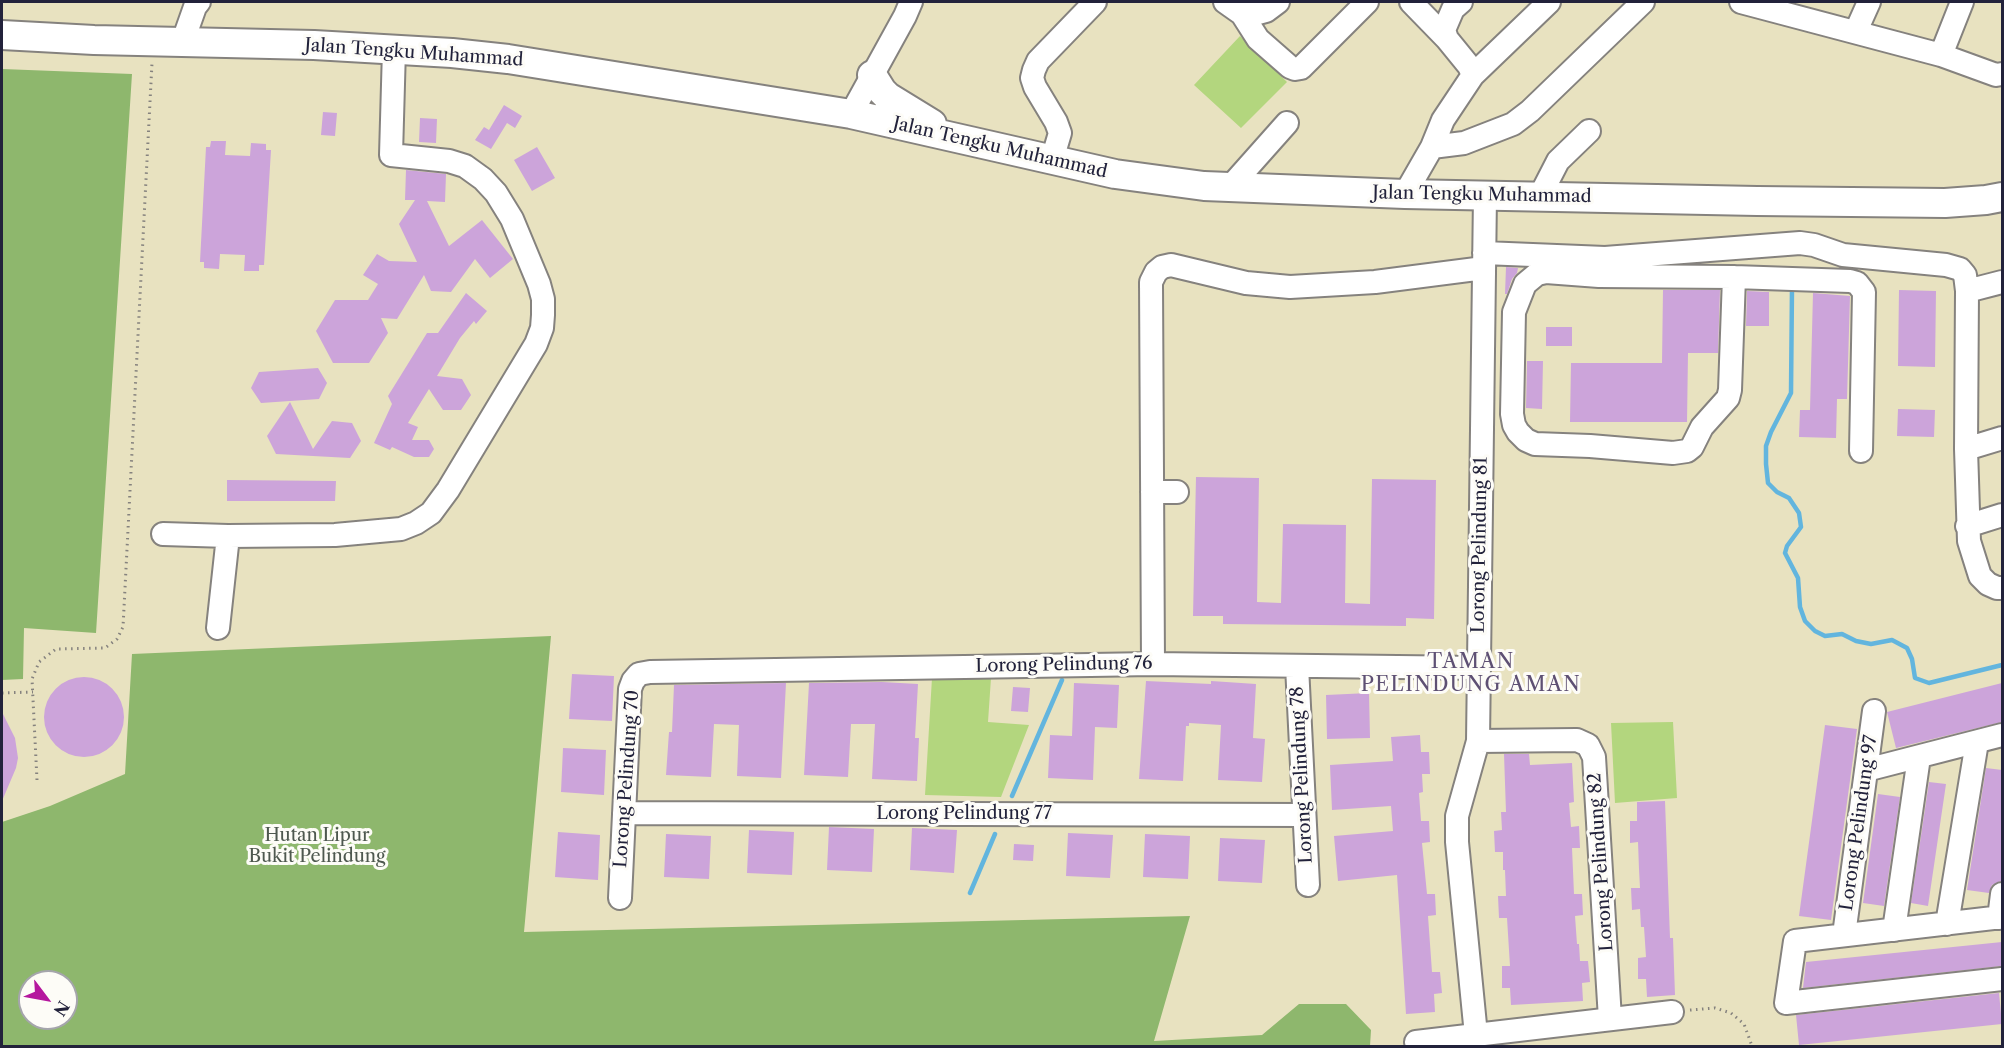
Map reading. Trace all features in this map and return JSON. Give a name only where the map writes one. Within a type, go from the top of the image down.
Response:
[{"type":"main road","name":"Jalan Tengku Muhammad","points":[[2,35],[394,49],[508,59],[851,114],[1115,174],[1203,186],[1405,194],[1945,203],[2002,197]]},
{"type":"main road","points":[[872,75],[888,97],[957,137]]},
{"type":"street","points":[[183,41],[195,7],[199,2]]},
{"type":"street","points":[[851,114],[911,2]]},
{"type":"street","points":[[1052,160],[1060,133],[1035,87],[1032,78],[1034,70],[1038,62],[1095,2]]},
{"type":"street","points":[[1234,8],[1255,14],[1266,11],[1278,2]]},
{"type":"street","points":[[1234,8],[1258,39],[1295,69],[1301,68],[1367,2]]},
{"type":"street","points":[[1411,2],[1447,39],[1469,66],[1473,75]]},
{"type":"street","points":[[1447,39],[1444,30],[1446,21],[1453,9],[1461,2]]},
{"type":"street","points":[[1405,194],[1432,147],[1443,120],[1473,75],[1549,2]]},
{"type":"street","points":[[1432,147],[1464,143],[1513,124],[1530,111],[1642,2]]},
{"type":"street","points":[[1741,2],[1790,8],[1856,31],[1941,55],[1996,75],[2002,74]]},
{"type":"street","points":[[1856,31],[1869,2]]},
{"type":"street","points":[[1941,55],[1962,2]]},
{"type":"street","points":[[163,534],[228,536],[367,533],[401,529],[416,523],[431,513],[447,490],[536,344],[542,328],[543,299],[512,219],[496,193],[483,179],[465,166],[449,161],[391,154],[394,49]]},
{"type":"street","points":[[1231,186],[1287,123]]},
{"type":"street","points":[[1540,196],[1558,161],[1589,131]]},
{"type":"street","name":"Lorong Pelindung 81","points":[[1476,1035],[1457,842],[1457,816],[1478,741],[1485,195]]},
{"type":"street","points":[[1153,664],[1151,282],[1156,272],[1162,267],[1171,265],[1246,283],[1290,287],[1375,282],[1484,260],[1605,258],[1800,243],[1814,245],[1843,255],[1954,266],[1965,275],[1967,291],[1966,450],[1969,541],[1980,576],[1989,584],[2002,588]]},
{"type":"street","points":[[1734,277],[1728,398],[1702,427],[1692,447],[1687,451],[1680,453],[1535,444],[1526,440],[1514,425],[1512,414],[1514,312],[1525,285],[1537,274],[1546,272],[1599,276],[1734,277],[1850,281],[1857,283],[1864,292],[1861,451]]},
{"type":"street","points":[[1967,291],[2002,282]]},
{"type":"street","points":[[1484,310],[1514,312]]},
{"type":"street","points":[[1966,450],[2002,438]]},
{"type":"street","points":[[1152,492],[1177,492]]},
{"type":"street","points":[[1967,526],[2002,515]]},
{"type":"street","points":[[218,628],[228,536]]},
{"type":"street","name":"Lorong Pelindung 76","points":[[650,672],[1153,664],[1479,669]]},
{"type":"street","name":"Lorong Pelindung 78","points":[[1297,666],[1308,885]]},
{"type":"street","name":"Lorong Pelindung 70","points":[[620,898],[630,689],[639,674],[650,672]]},
{"type":"street","name":"Lorong Pelindung 97","points":[[1844,935],[1874,711]]},
{"type":"street","points":[[1866,770],[2002,735]]},
{"type":"street","name":"Lorong Pelindung 82","points":[[1478,741],[1577,740],[1588,745],[1594,757],[1610,1019]]},
{"type":"street","points":[[1947,924],[1977,742]]},
{"type":"street","points":[[1894,930],[1919,757]]},
{"type":"street","name":"Lorong Pelindung 77","points":[[624,813],[1304,815]]},
{"type":"street","points":[[2002,894],[2001,917],[1795,941],[1786,1003],[2002,979]]},
{"type":"street","points":[[1416,1042],[1672,1012]]},
{"type":"path","points":[[37,780],[32,679],[39,662],[56,649],[105,648],[117,639],[123,627],[153,41]]},
{"type":"path","points":[[2,693],[33,692]]},
{"type":"path","points":[[1672,1012],[1715,1008],[1731,1013],[1744,1024],[1752,1047]]},
{"type":"green space","points":[[1240,36],[1287,82],[1241,128],[1194,85]]},
{"type":"green space","points":[[2,69],[132,74],[96,633],[24,628],[23,679],[2,680]]},
{"type":"green space","name":"Hutan Lipur Bukit Pelindung","points":[[551,636],[524,932],[1190,916],[1154,1041],[1262,1035],[1299,1004],[1346,1004],[1371,1030],[1370,1046],[2,1046],[2,822],[50,806],[125,774],[132,654]]},
{"type":"green space","points":[[932,678],[991,678],[988,722],[1029,725],[1001,797],[925,795]]},
{"type":"green space","points":[[1673,722],[1677,798],[1615,803],[1611,723]]},
{"type":"building","points":[[504,105],[522,116],[515,128],[507,123],[491,149],[475,140],[484,127],[489,130]]},
{"type":"building","points":[[323,112],[337,113],[335,136],[321,135]]},
{"type":"building","points":[[420,118],[437,119],[436,143],[419,142]]},
{"type":"building","points":[[211,141],[226,141],[225,155],[250,156],[251,143],[266,144],[266,150],[271,150],[264,265],[259,265],[259,271],[244,271],[245,255],[220,254],[219,269],[204,268],[204,262],[200,262],[206,147],[210,147]]},
{"type":"building","points":[[537,147],[555,178],[532,191],[514,160]]},
{"type":"building","points":[[406,170],[446,174],[445,202],[427,201],[449,246],[482,220],[513,259],[490,278],[475,259],[451,292],[431,291],[424,275],[397,319],[381,318],[388,333],[369,363],[333,363],[316,331],[335,300],[368,300],[378,284],[363,275],[377,254],[389,261],[417,262],[399,224],[415,200],[405,200]]},
{"type":"building","points":[[1506,267],[1518,268],[1505,294]]},
{"type":"building","points":[[1663,290],[1720,290],[1718,353],[1688,353],[1687,422],[1570,422],[1571,363],[1662,363]]},
{"type":"building","points":[[1899,290],[1936,291],[1935,367],[1898,366]]},
{"type":"building","points":[[1747,291],[1769,292],[1769,326],[1746,326]]},
{"type":"building","points":[[466,293],[487,311],[476,324],[474,321],[460,338],[437,376],[462,379],[471,395],[461,410],[443,410],[429,389],[408,423],[418,427],[412,440],[429,440],[434,449],[429,457],[414,457],[392,447],[390,450],[374,443],[392,404],[388,396],[427,333],[438,333]]},
{"type":"building","points":[[1813,293],[1850,296],[1847,399],[1837,399],[1836,438],[1799,437],[1800,410],[1810,410]]},
{"type":"building","points":[[1546,327],[1572,327],[1572,346],[1546,346]]},
{"type":"building","points":[[1527,361],[1543,361],[1542,409],[1526,408]]},
{"type":"building","points":[[318,368],[327,383],[319,399],[261,403],[251,388],[259,372]]},
{"type":"building","points":[[290,402],[313,449],[332,421],[352,423],[361,441],[350,458],[276,454],[267,436]]},
{"type":"building","points":[[1898,409],[1935,410],[1934,437],[1897,436]]},
{"type":"building","points":[[1196,477],[1259,478],[1257,602],[1281,603],[1283,524],[1346,525],[1345,603],[1370,604],[1372,479],[1436,480],[1434,619],[1406,618],[1406,626],[1223,624],[1223,616],[1193,616]]},
{"type":"building","points":[[227,480],[336,481],[335,501],[227,501]]},
{"type":"building","points":[[572,674],[614,676],[612,721],[569,719]]},
{"type":"building","points":[[84,677],[99,680],[112,689],[121,702],[124,717],[121,732],[112,745],[99,754],[84,757],[69,754],[56,745],[47,732],[44,717],[47,702],[56,689],[69,680]]},
{"type":"building","points":[[1146,681],[1256,684],[1253,738],[1265,739],[1262,782],[1218,780],[1221,725],[1189,723],[1189,726],[1186,726],[1183,781],[1139,779]]},
{"type":"building","points":[[786,683],[781,778],[737,776],[739,725],[714,724],[711,777],[666,775],[669,732],[672,732],[674,685]]},
{"type":"building","points":[[809,683],[918,684],[915,738],[919,738],[917,781],[872,779],[875,724],[851,724],[848,777],[804,775]]},
{"type":"building","points":[[1074,683],[1119,685],[1117,728],[1095,727],[1093,780],[1048,778],[1050,735],[1072,736]]},
{"type":"building","points":[[2002,683],[2002,722],[1896,748],[1887,712]]},
{"type":"building","points":[[1013,687],[1030,688],[1028,712],[1011,711]]},
{"type":"building","points":[[1369,693],[1370,738],[1327,739],[1326,695]]},
{"type":"building","points":[[2,712],[15,738],[18,758],[2,801]]},
{"type":"building","points":[[1825,725],[1857,729],[1831,920],[1799,916]]},
{"type":"building","points":[[1420,735],[1421,752],[1429,752],[1430,774],[1422,774],[1423,792],[1419,793],[1421,821],[1429,821],[1430,842],[1422,843],[1427,894],[1435,894],[1436,915],[1428,916],[1432,972],[1440,972],[1442,993],[1434,994],[1435,1012],[1406,1014],[1397,875],[1338,881],[1334,836],[1393,831],[1391,806],[1332,810],[1330,765],[1393,761],[1391,737]]},
{"type":"building","points":[[563,748],[606,750],[604,795],[561,792]]},
{"type":"building","points":[[1504,754],[1529,754],[1530,765],[1572,763],[1574,802],[1569,803],[1571,827],[1579,826],[1580,848],[1572,848],[1574,894],[1582,894],[1583,915],[1575,916],[1577,944],[1579,944],[1580,961],[1588,961],[1590,982],[1582,983],[1583,1001],[1511,1005],[1510,988],[1502,988],[1502,966],[1510,966],[1507,918],[1499,918],[1498,896],[1506,896],[1503,852],[1495,852],[1494,831],[1502,830],[1501,812],[1506,812]]},
{"type":"building","points":[[1986,768],[2002,770],[2001,881],[1992,885],[1989,893],[1967,890]]},
{"type":"building","points":[[1929,782],[1946,784],[1928,906],[1911,903]]},
{"type":"building","points":[[1878,794],[1900,797],[1884,906],[1863,903]]},
{"type":"building","points":[[1665,801],[1670,938],[1673,938],[1675,995],[1647,997],[1646,979],[1638,979],[1638,958],[1646,957],[1640,909],[1632,910],[1631,888],[1640,888],[1638,842],[1630,843],[1630,821],[1637,821],[1637,802]]},
{"type":"building","points":[[829,827],[874,829],[872,872],[827,870]]},
{"type":"building","points":[[912,828],[957,830],[954,873],[910,870]]},
{"type":"building","points":[[749,830],[794,832],[792,875],[747,873]]},
{"type":"building","points":[[558,832],[600,835],[598,880],[555,877]]},
{"type":"building","points":[[1068,833],[1113,835],[1110,878],[1066,876]]},
{"type":"building","points":[[666,834],[711,836],[709,879],[664,877]]},
{"type":"building","points":[[1145,834],[1190,836],[1188,879],[1143,877]]},
{"type":"building","points":[[1220,838],[1265,840],[1262,883],[1218,881]]},
{"type":"building","points":[[1014,844],[1034,845],[1033,861],[1013,860]]},
{"type":"building","points":[[2002,942],[2002,966],[1803,988],[1806,962]]},
{"type":"building","points":[[1999,993],[2002,1024],[1799,1045],[1796,1015]]},
{"type":"waterway","points":[[1792,286],[1791,393],[1766,446],[1766,464],[1768,483],[1777,492],[1789,498],[1799,513],[1801,527],[1787,546],[1785,553],[1798,578],[1800,607],[1805,621],[1815,631],[1825,636],[1842,634],[1856,641],[1871,644],[1892,640],[1907,648],[1912,659],[1915,678],[1929,683],[2002,665]]},
{"type":"waterway","points":[[1012,796],[1062,680]]},
{"type":"waterway","points":[[970,893],[995,834]]},
{"type":"district","name":"TAMAN PELINDUNG AMAN","points":[[1471,674]]}]
